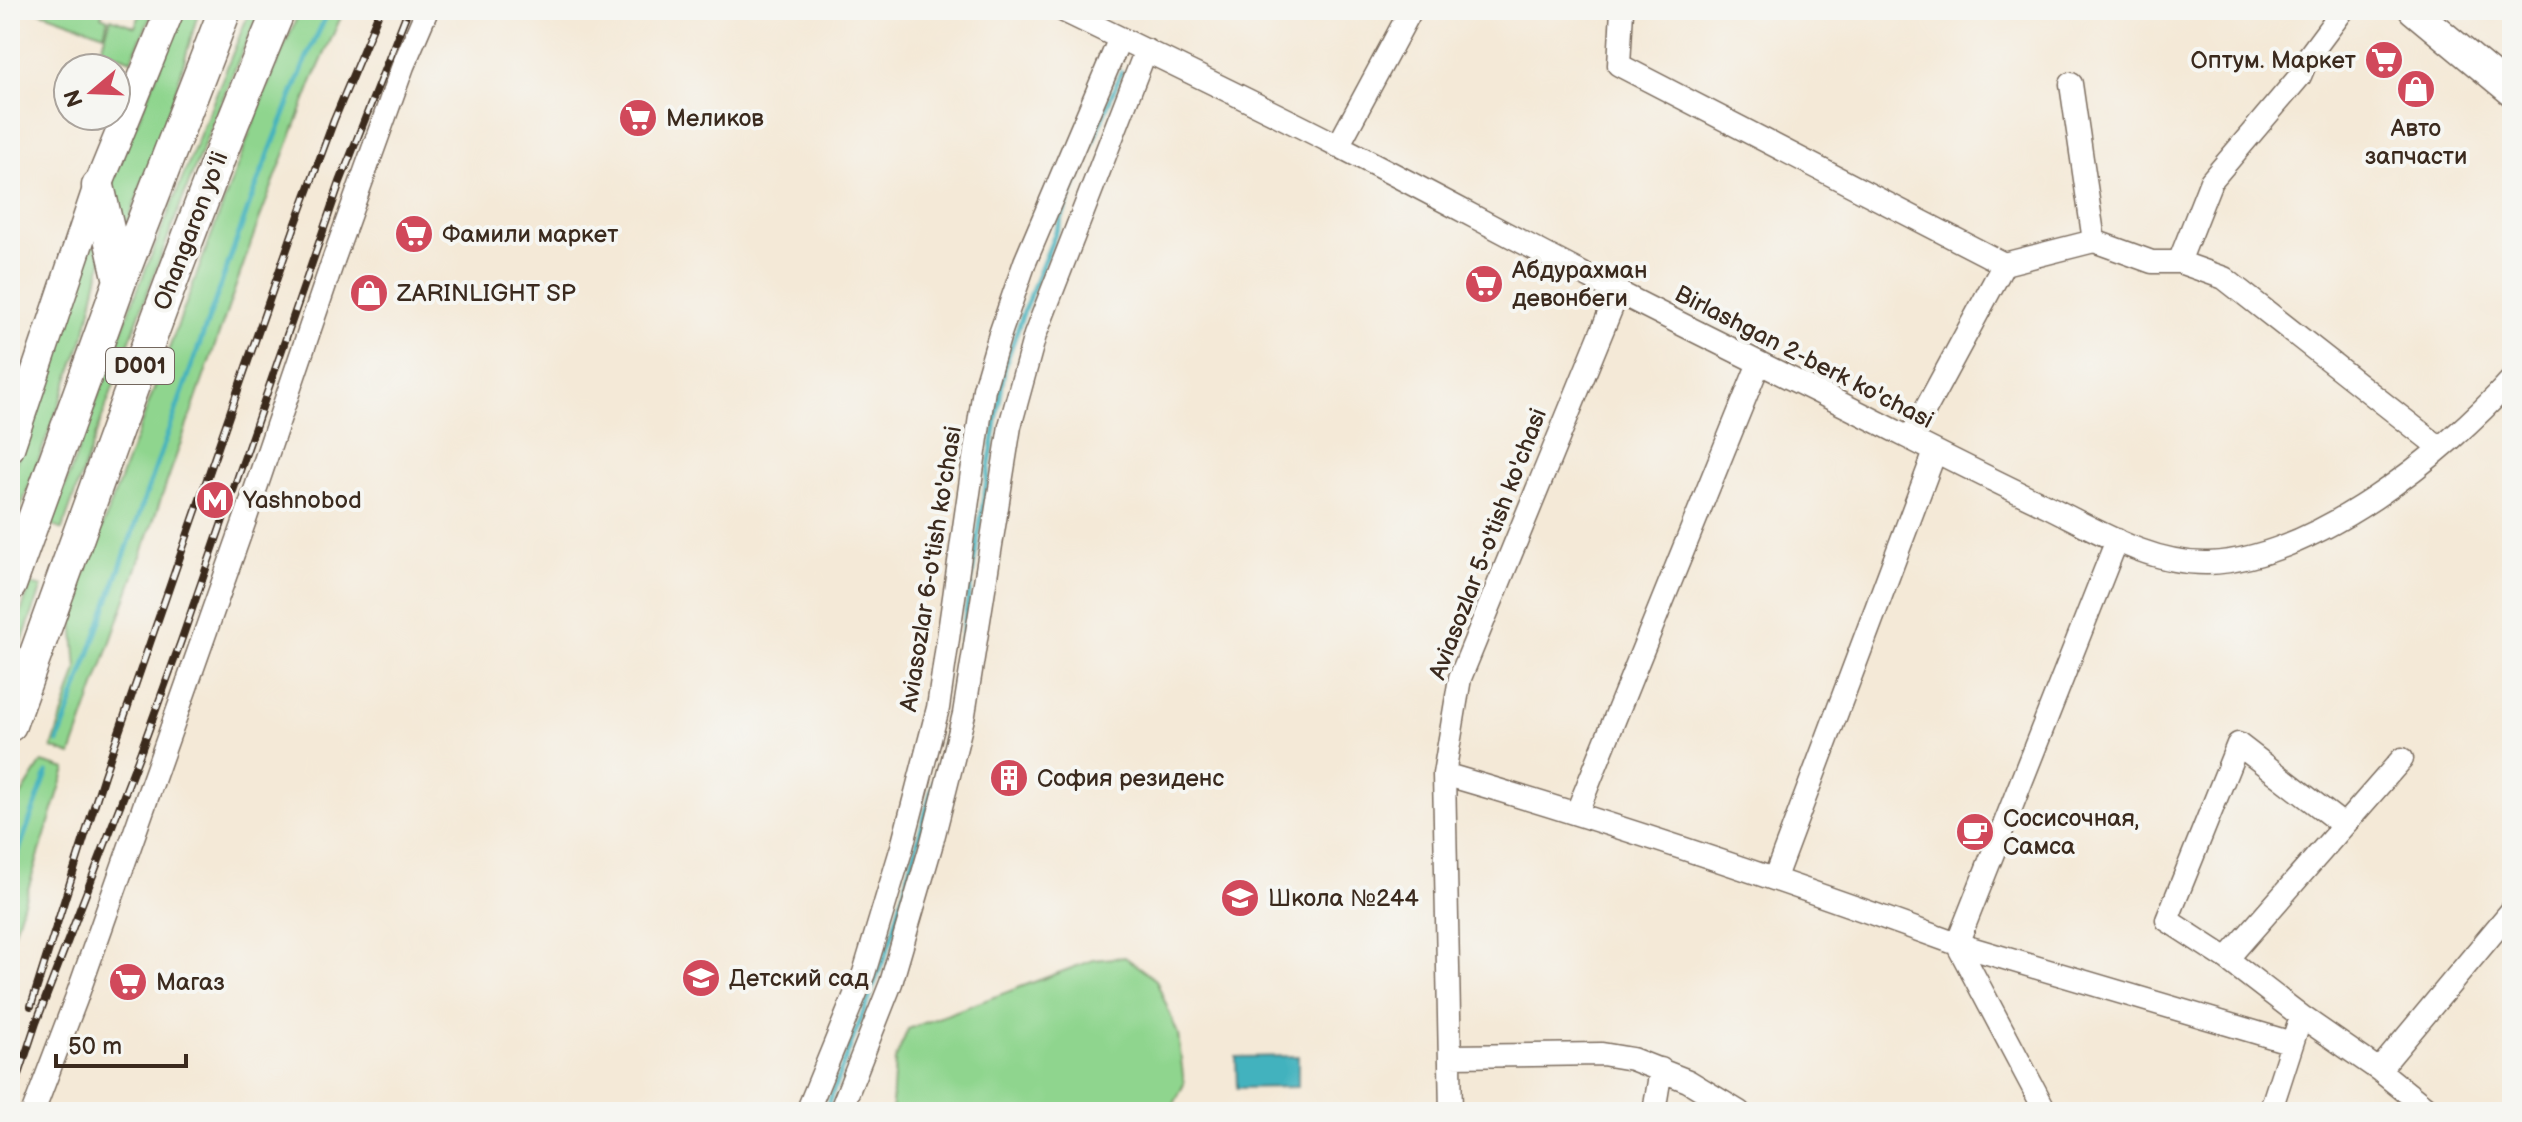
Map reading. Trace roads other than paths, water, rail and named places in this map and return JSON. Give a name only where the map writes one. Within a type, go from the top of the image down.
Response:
[{"type":"highway","name":"Ohangaron yoʻli","points":[[10,585],[120,281],[225,10]]},
{"type":"highway","name":"Ohangaron yoʻli","points":[[10,725],[186,241],[279,10]]},
{"type":"highway","points":[[98,186],[120,281]]},
{"type":"highway","points":[[26,540],[39,554],[52,555],[64,550],[80,533]]},
{"type":"main road","points":[[10,448],[98,186],[170,10]]},
{"type":"main road","points":[[2413,10],[2512,92]]},
{"type":"street","points":[[33,1112],[246,517],[339,243],[403,66],[427,10]]},
{"type":"street","name":"Birlashgan 2-berk ko'chasi","points":[[1062,10],[1338,146],[1935,452],[2117,540],[2167,559],[2211,563],[2252,555],[2298,540],[2389,491],[2512,379]]},
{"type":"street","points":[[1338,146],[1411,10]]},
{"type":"street","points":[[1622,10],[1619,65],[2004,264],[2094,241],[2152,262],[2179,262],[2224,278],[2439,447]]},
{"type":"street","points":[[2179,262],[2211,181],[2300,76],[2308,57],[2343,10]]},
{"type":"street","name":"Aviasozlar 6-o'tish ko'chasi","points":[[807,1112],[848,1015],[931,846],[964,714],[1010,426],[1011,352],[1025,262],[1120,38]]},
{"type":"street","name":"Aviasozlar 6-o'tish ko'chasi","points":[[840,1112],[874,1032],[938,708],[984,389],[1011,352],[1064,255],[1146,50]]},
{"type":"street","points":[[2071,84],[2094,241]]},
{"type":"street","points":[[1910,438],[2004,264]]},
{"type":"street","name":"Aviasozlar 5-o'tish ko'chasi","points":[[1451,1112],[1444,774],[1460,678],[1618,292]]},
{"type":"street","points":[[1577,812],[1759,363]]},
{"type":"street","points":[[1775,877],[1935,452]]},
{"type":"street","points":[[2046,1112],[1957,944],[2117,540]]},
{"type":"street","points":[[2343,825],[2238,744],[2167,920],[2227,959],[2431,1112]]},
{"type":"street","points":[[2227,959],[2402,759]]},
{"type":"street","points":[[1444,774],[1577,812],[1775,877],[1957,944],[2292,1043]]},
{"type":"street","points":[[2379,1070],[2512,910]]},
{"type":"street","points":[[2270,1112],[2301,1016]]},
{"type":"street","points":[[1450,1056],[1602,1054],[1632,1059],[1688,1081],[1739,1112]]},
{"type":"street","points":[[1654,1112],[1661,1069]]},
{"type":"water","points":[[1298,1056],[1298,1087],[1237,1088],[1236,1057]]},
{"type":"waterway","points":[[58,742],[252,197],[307,57],[329,10]]},
{"type":"waterway","points":[[825,1112],[890,943],[946,739],[1005,365],[1121,72]]},
{"type":"waterway","points":[[10,875],[47,773]]},
{"type":"railway","points":[[31,1006],[104,775],[295,226],[334,120],[380,10]]},
{"type":"railway","points":[[10,1102],[36,1023],[181,641],[340,182],[408,10]]},
{"type":"place","name":"Оптум. Маркет","points":[[2384,60]]},
{"type":"place","name":"Авто запчасти","points":[[2416,89]]},
{"type":"place","name":"Меликов","points":[[638,118]]},
{"type":"place","name":"Фамили маркет","points":[[414,234]]},
{"type":"place","name":"Абдурахман девонбеги","points":[[1484,284]]},
{"type":"place","name":"ZARINLIGHT SP","points":[[369,293]]},
{"type":"place","name":"Yashnobod","points":[[215,500]]},
{"type":"place","name":"София резиденс","points":[[1009,778]]},
{"type":"place","name":"Сосисочная, Самса","points":[[1975,832]]},
{"type":"place","name":"Школа №244","points":[[1240,898]]},
{"type":"place","name":"Детский сад","points":[[701,978]]},
{"type":"place","name":"Магаз","points":[[128,982]]}]
